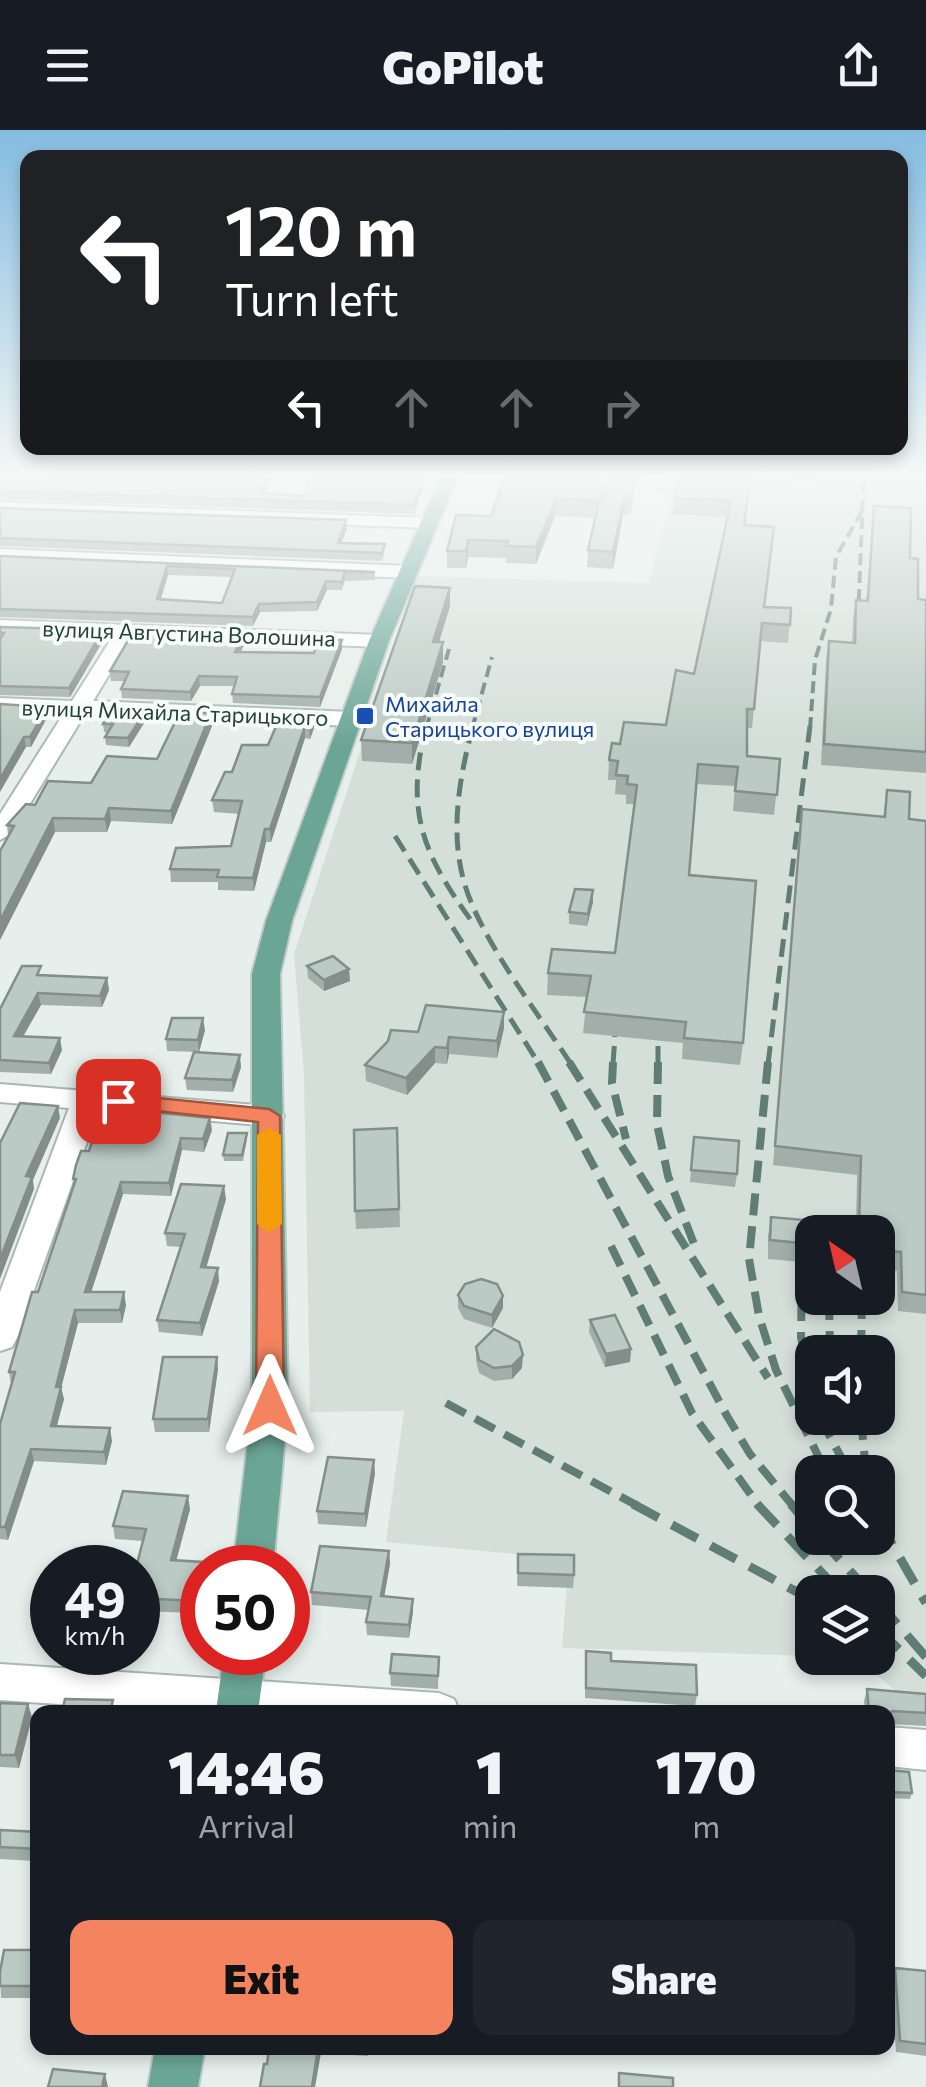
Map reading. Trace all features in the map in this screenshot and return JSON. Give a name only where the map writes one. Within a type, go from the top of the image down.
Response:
[{"type":"main road","points":[[255,1545],[270,1406],[266,974],[279,921],[378,641],[413,563]]},
{"type":"main road","points":[[239,1705],[242,1675]]},
{"type":"main road","points":[[173,2087],[179,2055]]},
{"type":"street","points":[[200,563],[409,572]]},
{"type":"street","name":"вулиця Августина Волошина","points":[[0,626],[378,641]]},
{"type":"street","points":[[0,832],[126,631]]},
{"type":"street","name":"вулиця Михайла Старицького","points":[[0,704],[351,720]]},
{"type":"street","points":[[0,785],[26,786]]},
{"type":"street","points":[[0,1093],[269,1116]]},
{"type":"street","points":[[0,1338],[87,1099]]},
{"type":"street","points":[[0,1682],[239,1705]]},
{"type":"street","points":[[895,1748],[926,1750]]},
{"type":"shaded area","points":[[654,563],[926,563],[926,1718],[877,1675],[895,1675],[895,1575],[795,1575],[795,1655],[562,1648],[569,1559],[386,1542],[404,1411],[310,1412],[304,1075],[294,954],[417,576],[649,583]]},
{"type":"building","points":[[0,563],[172,563],[375,572],[345,572],[342,582],[326,581],[317,602],[259,604],[253,617],[0,609]],"holes":[[[167,566],[235,569],[222,603],[157,599]]]},
{"type":"building","points":[[718,563],[769,563],[764,607],[791,608],[790,625],[762,623],[754,709],[747,709],[747,756],[780,759],[777,795],[735,791],[738,767],[698,764],[689,875],[756,881],[743,1043],[684,1038],[686,1022],[584,1012],[591,976],[548,973],[552,949],[615,953],[637,785],[627,784],[628,776],[616,775],[618,761],[609,760],[612,743],[620,744],[624,722],[666,725],[676,670],[694,674]]},
{"type":"building","points":[[870,563],[918,563],[918,599],[926,600],[926,752],[824,744],[829,641],[855,643],[856,600],[868,601]]},
{"type":"building","points":[[415,586],[450,588],[433,642],[443,642],[412,743],[361,740]]},
{"type":"building","points":[[0,627],[103,630],[69,688],[0,686],[0,639],[4,633],[0,633]]},
{"type":"building","points":[[133,632],[243,636],[235,652],[314,653],[319,639],[342,640],[320,697],[232,694],[237,677],[199,676],[190,692],[121,689],[129,672],[110,671]]},
{"type":"building","points":[[0,704],[47,707],[0,779]]},
{"type":"building","points":[[110,710],[145,712],[128,738],[105,737],[113,724],[103,724]]},
{"type":"building","points":[[180,712],[211,713],[171,811],[109,808],[105,819],[53,818],[0,921],[0,851],[14,826],[7,825],[26,804],[35,805],[48,781],[91,783],[107,756],[157,759]]},
{"type":"building","points":[[281,715],[313,716],[309,727],[305,726],[270,829],[265,829],[253,878],[217,877],[219,870],[170,869],[176,848],[231,846],[242,801],[212,800],[225,772],[232,772],[242,745],[268,745]]},
{"type":"building","points":[[887,790],[910,792],[909,819],[926,821],[926,1295],[902,1292],[901,1252],[895,1251],[895,1215],[859,1215],[861,1156],[775,1146],[802,809],[885,817]]},
{"type":"building","points":[[575,889],[593,890],[588,914],[569,912]]},
{"type":"building","points":[[333,956],[349,969],[324,980],[307,966]]},
{"type":"building","points":[[22,966],[41,966],[37,975],[107,978],[100,996],[38,993],[14,1036],[60,1038],[49,1063],[0,1060],[0,1009]]},
{"type":"building","points":[[426,1005],[504,1012],[497,1041],[449,1037],[447,1048],[435,1047],[406,1078],[365,1065],[388,1041],[391,1030],[418,1032]]},
{"type":"building","points":[[172,1018],[203,1018],[198,1040],[166,1039]]},
{"type":"building","points":[[194,1052],[240,1055],[232,1080],[185,1078]]},
{"type":"building","points":[[20,1103],[58,1106],[26,1176],[32,1177],[0,1259],[0,1143]]},
{"type":"building","points":[[103,1107],[210,1118],[203,1139],[181,1138],[169,1183],[121,1182],[85,1292],[124,1292],[120,1310],[75,1310],[56,1387],[61,1387],[51,1426],[110,1428],[104,1452],[31,1449],[5,1527],[0,1527],[0,1424],[15,1372],[9,1372],[32,1292],[38,1292],[76,1179],[76,1165],[81,1151],[89,1151]]},
{"type":"building","points":[[397,1128],[399,1209],[355,1211],[354,1130]]},
{"type":"building","points":[[228,1133],[247,1133],[242,1155],[223,1155]]},
{"type":"building","points":[[694,1137],[739,1141],[737,1174],[691,1170]]},
{"type":"building","points":[[181,1184],[224,1186],[201,1267],[218,1268],[200,1323],[157,1320],[185,1234],[165,1233]]},
{"type":"building","points":[[771,1217],[795,1219],[795,1242],[770,1240]]},
{"type":"building","points":[[481,1279],[497,1284],[503,1296],[492,1315],[464,1306],[458,1295],[465,1284]]},
{"type":"building","points":[[615,1315],[631,1349],[606,1354],[590,1320]]},
{"type":"building","points":[[494,1329],[519,1342],[523,1355],[512,1366],[494,1368],[479,1360],[476,1347]]},
{"type":"building","points":[[163,1357],[217,1357],[208,1419],[153,1419]]},
{"type":"building","points":[[328,1457],[374,1460],[365,1514],[317,1511]]},
{"type":"building","points":[[123,1491],[188,1496],[171,1560],[180,1561],[180,1600],[160,1599],[160,1545],[142,1545],[146,1529],[113,1526]]},
{"type":"building","points":[[320,1546],[389,1551],[381,1596],[413,1599],[409,1625],[366,1622],[371,1597],[311,1592]]},
{"type":"building","points":[[518,1554],[574,1555],[574,1575],[518,1573]]},
{"type":"building","points":[[586,1651],[611,1653],[611,1661],[696,1665],[697,1695],[586,1688]]},
{"type":"building","points":[[392,1654],[439,1657],[438,1676],[390,1673]]},
{"type":"building","points":[[867,1689],[926,1694],[926,1713],[895,1711],[895,1705],[868,1705]]},
{"type":"building","points":[[65,1699],[113,1700],[112,1705],[64,1705]]},
{"type":"building","points":[[0,1703],[28,1704],[15,1755],[0,1755]]},
{"type":"building","points":[[895,1771],[909,1772],[912,1793],[895,1792]]},
{"type":"building","points":[[0,1830],[30,1832],[30,1849],[0,1847]]},
{"type":"building","points":[[4,1950],[30,1950],[30,1986],[0,1986]]},
{"type":"building","points":[[895,1968],[926,1971],[926,2044],[900,2041]]},
{"type":"building","points":[[268,2055],[317,2055],[312,2087],[260,2087]]},
{"type":"building","points":[[53,2069],[105,2074],[102,2087],[48,2087]]},
{"type":"building","points":[[619,2073],[673,2078],[673,2087],[619,2087]]},
{"type":"railway","points":[[810,729],[815,660],[831,609],[835,563]]},
{"type":"railway","points":[[858,619],[860,563]]},
{"type":"railway","points":[[426,729],[449,649]]},
{"type":"railway","points":[[472,729],[492,657]]},
{"type":"railway","points":[[426,726],[417,783],[422,830],[441,875],[473,923]]},
{"type":"railway","points":[[473,726],[458,802],[457,840],[463,878],[481,924],[571,1064]]},
{"type":"railway","points":[[768,1064],[810,726]]},
{"type":"railway","points":[[395,836],[539,1064]]},
{"type":"railway","points":[[613,1064],[615,1036]]},
{"type":"railway","points":[[658,1041],[658,1062]]},
{"type":"railway","points":[[538,1062],[727,1416],[750,1454],[793,1506]]},
{"type":"railway","points":[[569,1062],[768,1378]]},
{"type":"railway","points":[[613,1062],[612,1083],[626,1139]]},
{"type":"railway","points":[[658,1062],[657,1124],[668,1176],[694,1244]]},
{"type":"railway","points":[[768,1062],[749,1259],[759,1316],[776,1370],[818,1455]]},
{"type":"railway","points":[[611,1246],[692,1413],[759,1506]]},
{"type":"railway","points":[[801,1315],[801,1335]]},
{"type":"railway","points":[[829,1315],[830,1335]]},
{"type":"railway","points":[[861,1335],[862,1315]]},
{"type":"railway","points":[[446,1403],[638,1506]]},
{"type":"railway","points":[[829,1435],[840,1455]]},
{"type":"railway","points":[[863,1435],[864,1455]]},
{"type":"railway","points":[[633,1504],[795,1591]]},
{"type":"railway","points":[[757,1504],[824,1575]]},
{"type":"railway","points":[[791,1504],[795,1509]]},
{"type":"railway","points":[[895,1549],[926,1603]]},
{"type":"railway","points":[[835,1555],[854,1575]]},
{"type":"railway","points":[[895,1621],[926,1657]]},
{"type":"railway","points":[[895,1646],[926,1676]]},
{"type":"slow traffic","points":[[269,1135],[269,1224]]},
{"type":"place","name":"Михайла Старицького вулиця","points":[[365,716]]},
{"type":"route","points":[[118,1101],[269,1116],[270,1406]]}]
